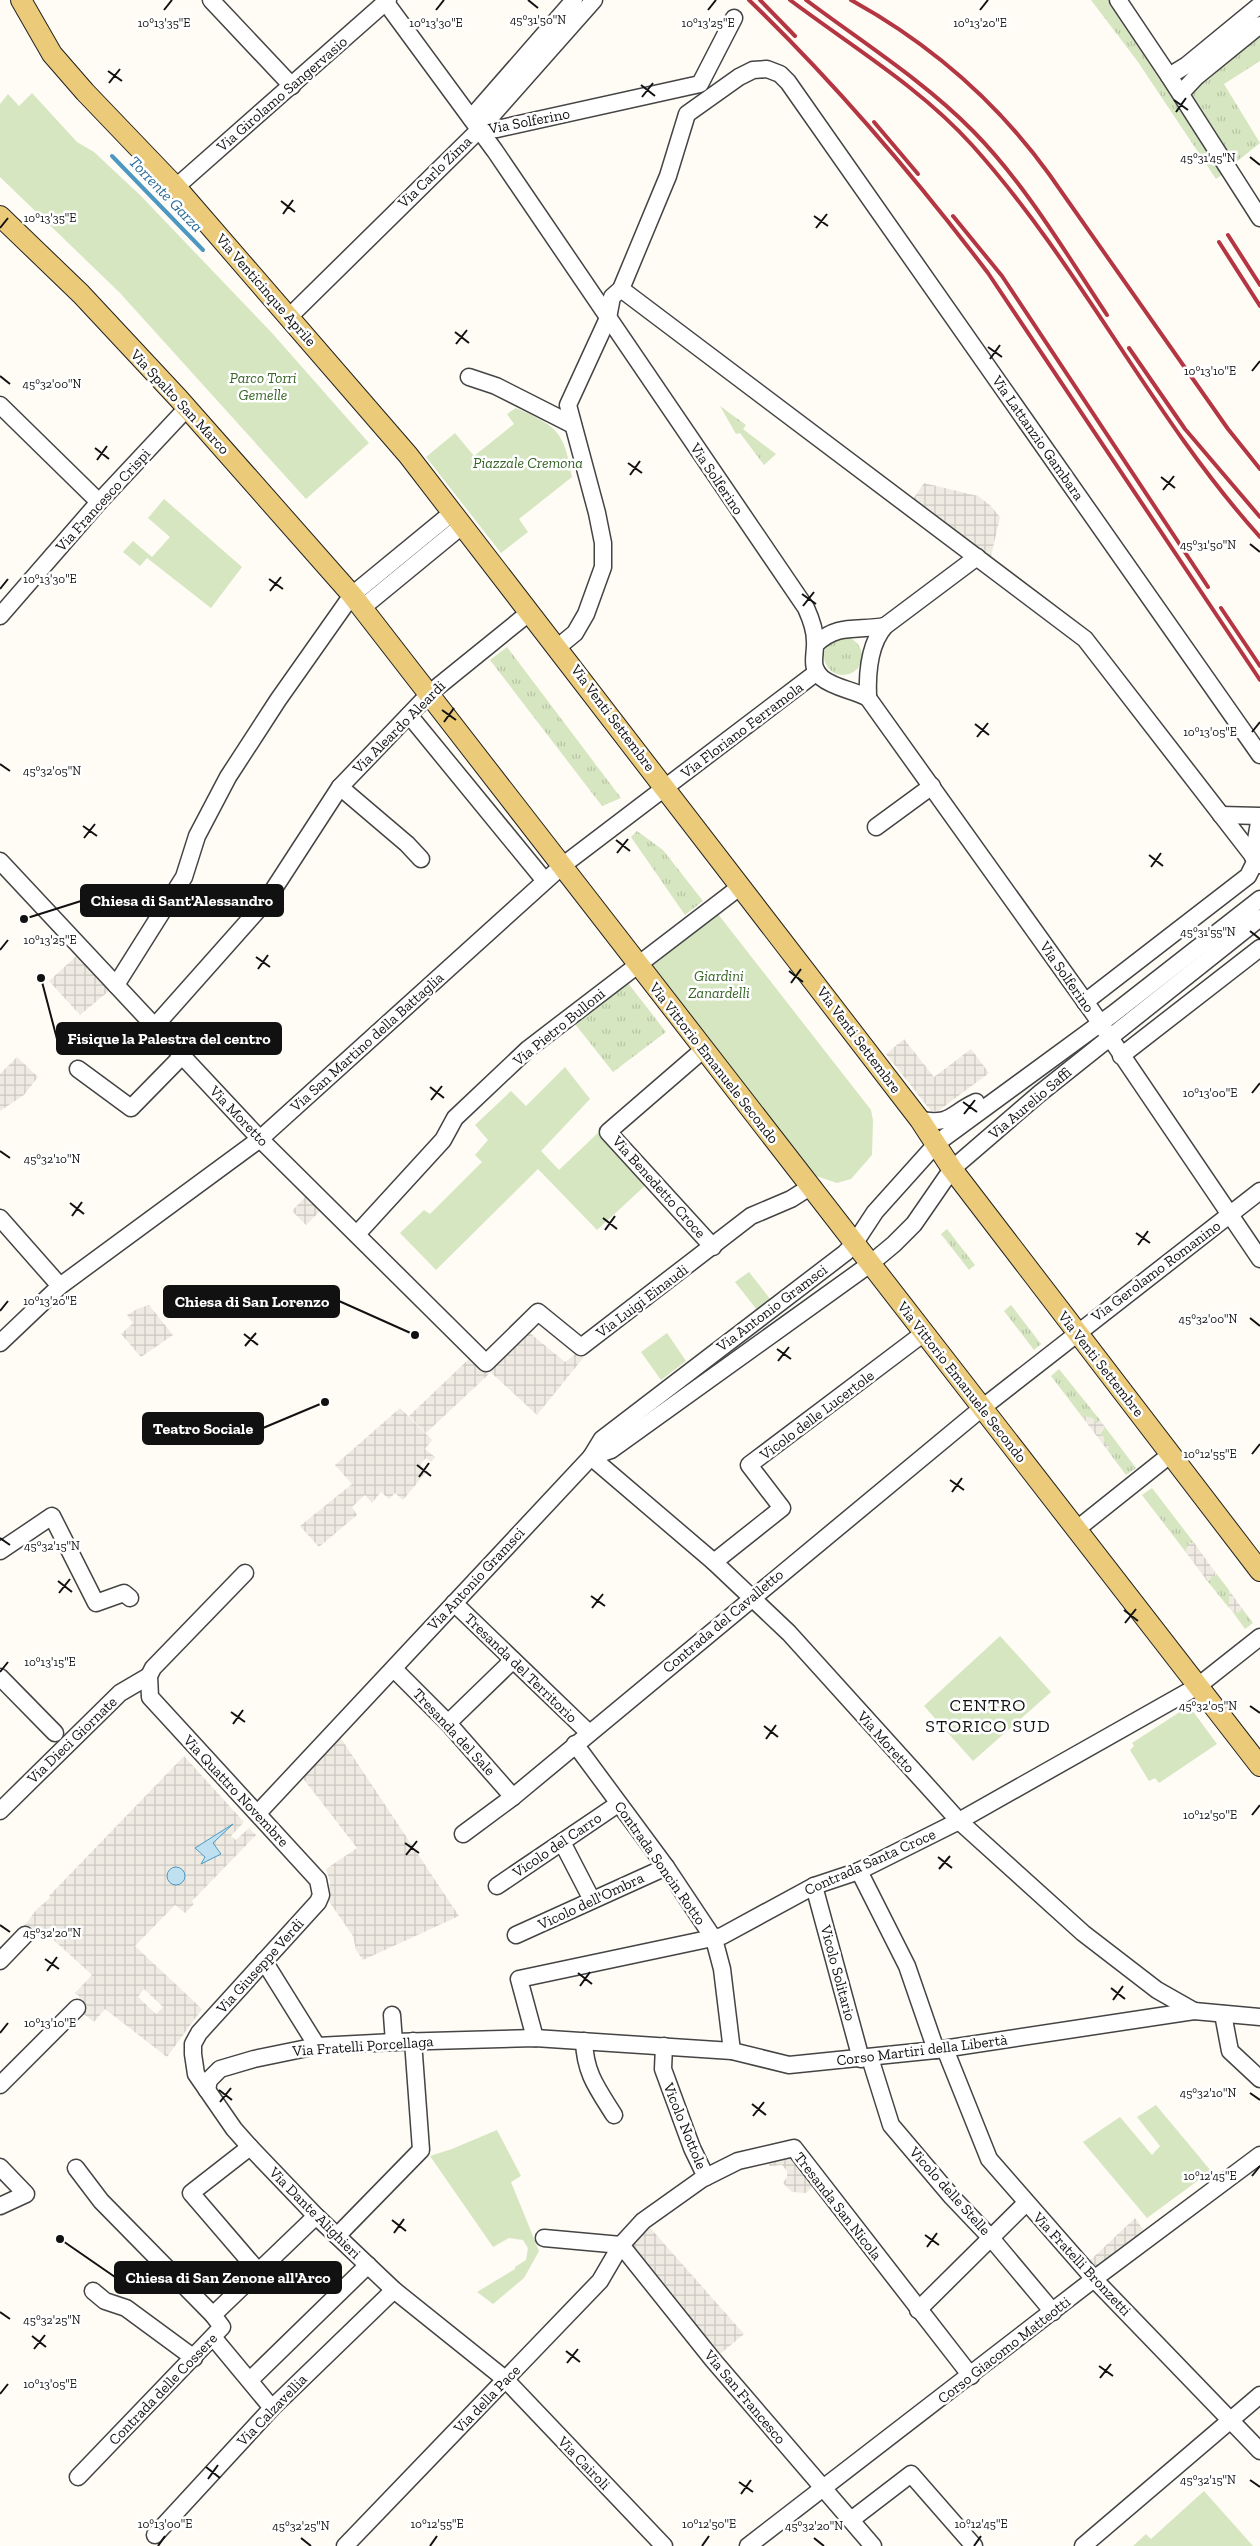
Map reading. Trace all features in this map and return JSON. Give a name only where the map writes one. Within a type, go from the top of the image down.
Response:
[{"type":"main road","name":"Via Venticinque Aprile","points":[[21,0],[52,54],[176,188],[290,316],[408,454],[458,518]]},
{"type":"main road","name":"Via Spalto San Marco","points":[[0,216],[81,294],[187,408],[357,602]]},
{"type":"main road","name":"Via Venti Settembre","points":[[458,518],[920,1120],[937,1143],[952,1169],[1260,1571]]},
{"type":"main road","name":"Via Vittorio Emanuele Secondo","points":[[357,602],[430,693],[854,1244],[1260,1766]]},
{"type":"street","points":[[211,0],[292,86]]},
{"type":"street","name":"Via Carlo Zima","points":[[475,124],[574,0]]},
{"type":"street","name":"Via Carlo Zima","points":[[290,316],[594,0]]},
{"type":"street","points":[[1118,0],[1181,93],[1260,218]]},
{"type":"street","name":"Via Girolamo Sangervasio","points":[[176,188],[386,1]]},
{"type":"street","points":[[386,1],[475,124]]},
{"type":"street","points":[[1169,76],[1187,64],[1260,5]]},
{"type":"street","name":"Via Solferino","points":[[475,124],[497,129],[700,84],[734,18]]},
{"type":"street","points":[[1181,93],[1196,77],[1260,25]]},
{"type":"street","name":"Via Lattanzio Gambara","points":[[620,289],[668,176],[687,114],[739,76],[753,70],[767,69],[780,74],[788,82],[1260,755]]},
{"type":"street","name":"Via Solferino","points":[[475,124],[806,608],[813,627],[816,644],[813,663],[817,672]]},
{"type":"street","points":[[558,647],[575,633],[586,614],[603,567],[604,544],[568,405],[608,318],[612,297],[620,289],[1085,639],[1256,860]]},
{"type":"street","points":[[608,318],[621,308],[642,307]]},
{"type":"street","points":[[469,377],[496,386],[573,425]]},
{"type":"street","points":[[0,405],[98,502]]},
{"type":"street","name":"Via Francesco Crispi","points":[[0,616],[98,502],[187,408]]},
{"type":"street","points":[[116,985],[184,877],[197,836],[228,777],[278,700],[357,602],[458,518]]},
{"type":"street","points":[[817,672],[831,684],[868,698],[867,682],[875,636],[884,626],[977,557]]},
{"type":"street","name":"Via Aleardo Aleardi","points":[[155,1026],[266,901],[340,787],[430,693],[530,612]]},
{"type":"street","points":[[816,644],[826,634],[838,629],[869,629],[884,626]]},
{"type":"street","name":"Via Floriano Ferramola","points":[[666,788],[817,672]]},
{"type":"street","name":"Via Solferino","points":[[868,698],[1085,1002],[1112,1021]]},
{"type":"street","points":[[409,715],[545,881]]},
{"type":"street","points":[[876,827],[932,786]]},
{"type":"street","name":"Via Aleardo Aleardi","points":[[340,787],[407,844],[421,859]]},
{"type":"street","name":"Via San Martino della Battaglia","points":[[0,1343],[60,1286],[260,1139],[562,866],[666,788]]},
{"type":"street","points":[[1085,1002],[1248,876],[1256,860],[1260,816],[1221,815]]},
{"type":"street","name":"Via Moretto","points":[[0,860],[260,1139],[486,1363]]},
{"type":"street","name":"Via Pietro Bulloni","points":[[357,1234],[443,1140],[455,1118],[528,1049],[740,886]]},
{"type":"street","points":[[1112,1021],[1260,899]]},
{"type":"street","points":[[1112,1021],[1260,918]]},
{"type":"street","points":[[1121,1056],[1260,948]]},
{"type":"street","name":"Via Aurelio Saffi","points":[[952,1169],[1039,1094],[1109,1038],[1112,1021]]},
{"type":"street","name":"Via Aurelio Saffi","points":[[937,1143],[1006,1091],[1112,1021]]},
{"type":"street","points":[[1109,1038],[1260,1259]]},
{"type":"street","name":"Via Benedetto Croce","points":[[704,1049],[608,1132],[713,1247]]},
{"type":"street","points":[[78,1069],[131,1108],[182,1056]]},
{"type":"street","name":"Via Aurelio Saffi","points":[[920,1120],[938,1122],[948,1120],[973,1103],[1006,1091]]},
{"type":"street","name":"Via Antonio Gramsci","points":[[258,1813],[591,1457],[602,1439],[854,1244],[874,1212],[937,1143]]},
{"type":"street","name":"Via Antonio Gramsci","points":[[591,1457],[611,1450],[870,1264],[914,1224],[952,1169]]},
{"type":"street","name":"Via Luigi Einaudi","points":[[486,1363],[538,1312],[581,1347],[751,1216],[791,1199],[810,1187]]},
{"type":"street","name":"Via Gerolamo Romanino","points":[[982,1408],[1260,1191]]},
{"type":"street","points":[[0,1218],[60,1286]]},
{"type":"street","name":"Vicolo delle Lucertole","points":[[714,1562],[782,1508],[749,1466],[924,1333]]},
{"type":"street","name":"Contrada del Cavalletto","points":[[463,1834],[513,1797],[588,1732],[982,1408]]},
{"type":"street","points":[[1077,1529],[1171,1454]]},
{"type":"street","name":"Via Moretto","points":[[591,1457],[714,1562],[790,1633],[959,1822],[1083,1934],[1157,1990],[1194,2011]]},
{"type":"street","points":[[0,1551],[52,1516],[96,1603],[124,1593],[130,1598]]},
{"type":"street","name":"Via Dieci Giornate","points":[[0,1811],[120,1693],[149,1676],[157,1663],[245,1573]]},
{"type":"street","name":"Tresanda del Territorio","points":[[454,1603],[588,1732]]},
{"type":"street","points":[[1198,1686],[1260,1637]]},
{"type":"street","points":[[448,1723],[513,1660]]},
{"type":"street","name":"Tresanda del Sale","points":[[394,1668],[448,1723],[513,1797]]},
{"type":"street","name":"Via Quattro Novembre","points":[[149,1676],[150,1697],[258,1813],[318,1880],[321,1886]]},
{"type":"street","points":[[0,1677],[56,1733]]},
{"type":"street","name":"Contrada Santa Croce","points":[[535,2038],[519,1980],[714,1939],[814,1886],[859,1871],[959,1822],[1198,1686]]},
{"type":"street","name":"Contrada Soncin Rotto","points":[[575,1744],[666,1866],[714,1939],[722,1969],[732,2051]]},
{"type":"street","name":"Vicolo del Carro","points":[[497,1886],[618,1804]]},
{"type":"street","points":[[562,1842],[592,1900]]},
{"type":"street","name":"Vicolo dell'Ombra","points":[[516,1935],[666,1866]]},
{"type":"street","name":"Via Fratelli Bronzetti","points":[[859,1871],[907,1966],[940,2050],[989,2158],[1026,2203],[1094,2279],[1260,2451]]},
{"type":"street","name":"Via Giuseppe Verdi","points":[[194,2044],[199,2033],[318,1902],[321,1895],[321,1886]]},
{"type":"street","name":"Vicolo Solitario","points":[[814,1886],[866,2059]]},
{"type":"street","points":[[0,1961],[25,1935]]},
{"type":"street","points":[[264,1962],[317,2046]]},
{"type":"street","points":[[1,2083],[77,2008]]},
{"type":"street","name":"Corso Martiri della Libertà","points":[[535,2038],[732,2051],[789,2065],[866,2059],[940,2050],[1194,2011],[1260,2017]]},
{"type":"street","points":[[1223,2014],[1230,2051],[1260,2079]]},
{"type":"street","points":[[392,2015],[394,2042]]},
{"type":"street","name":"Via Fratelli Porcellaga","points":[[220,2069],[254,2058],[317,2046],[535,2038]]},
{"type":"street","points":[[584,2040],[585,2063],[614,2115]]},
{"type":"street","points":[[337,2236],[421,2150],[413,2041]]},
{"type":"street","points":[[194,2044],[200,2058],[212,2067],[220,2069]]},
{"type":"street","name":"Via Dante Alighieri","points":[[194,2044],[193,2064],[196,2074],[250,2147],[316,2216],[394,2290],[505,2379]]},
{"type":"street","name":"Vicolo Nottole","points":[[664,2046],[663,2069],[692,2148],[706,2177]]},
{"type":"street","name":"Vicolo delle Stelle","points":[[866,2059],[891,2125],[952,2197],[991,2238],[1053,2312]]},
{"type":"street","points":[[207,2090],[208,2080],[220,2069]]},
{"type":"street","points":[[250,2147],[191,2194],[258,2272]]},
{"type":"street","name":"Tresanda San Nicola","points":[[621,2246],[643,2221],[706,2177],[738,2161],[794,2148],[971,2376]]},
{"type":"street","name":"Corso Giacomo Matteotti","points":[[748,2546],[971,2376],[1094,2279],[1260,2155]]},
{"type":"street","points":[[0,2167],[26,2194],[0,2206]]},
{"type":"street","points":[[76,2168],[101,2201],[213,2315]]},
{"type":"street","points":[[918,2310],[1026,2203]]},
{"type":"street","name":"Contrada delle Cossere","points":[[78,2477],[222,2327],[213,2315],[316,2216]]},
{"type":"street","points":[[544,2238],[621,2246]]},
{"type":"street","name":"Via della Pace","points":[[345,2546],[600,2281],[621,2246]]},
{"type":"street","name":"Via San Francesco","points":[[621,2246],[713,2360],[873,2546]]},
{"type":"street","points":[[250,2380],[368,2265]]},
{"type":"street","name":"Via Calzavellia","points":[[155,2535],[272,2408],[394,2290]]},
{"type":"street","points":[[93,2291],[105,2301],[126,2308],[194,2358]]},
{"type":"street","points":[[213,2337],[272,2408]]},
{"type":"street","name":"Via Cairoli","points":[[505,2379],[661,2545]]},
{"type":"street","points":[[1082,2546],[1260,2395]]},
{"type":"street","points":[[851,2520],[910,2474],[974,2546]]},
{"type":"green space","points":[[1091,0],[1108,0],[1116,10],[1223,174],[1216,179],[1138,62]]},
{"type":"green space","points":[[1260,33],[1260,61],[1224,84],[1260,143],[1235,163],[1193,97],[1193,90]]},
{"type":"green space","name":"Parco Torri Gemelle","points":[[32,93],[77,142],[94,152],[141,196],[272,333],[369,443],[306,499],[120,293],[0,177],[0,104],[8,94],[19,106]]},
{"type":"green space","points":[[720,406],[746,425],[743,429],[776,454],[764,465],[740,433],[736,434]]},
{"type":"green space","name":"Piazzale Cremona","points":[[516,408],[541,420],[557,432],[566,449],[572,477],[519,519],[528,532],[501,553],[426,457],[455,433],[474,456],[514,424],[507,414]]},
{"type":"green space","points":[[164,499],[242,567],[211,608],[147,558],[140,566],[123,552],[133,541],[152,557],[170,537],[148,518]]},
{"type":"green space","points":[[843,637],[856,643],[862,656],[856,669],[843,675],[830,669],[824,656],[830,643]]},
{"type":"green space","points":[[507,647],[621,798],[602,806],[490,660]]},
{"type":"green space","points":[[637,831],[663,850],[703,901],[685,915],[631,837]]},
{"type":"green space","name":"Giardini Zanardelli","points":[[718,914],[871,1110],[873,1120],[872,1155],[851,1179],[837,1183],[813,1175],[651,967]]},
{"type":"green space","points":[[628,983],[666,1032],[613,1072],[575,1024]]},
{"type":"green space","points":[[565,1067],[590,1099],[541,1151],[559,1170],[601,1130],[648,1183],[597,1230],[538,1169],[436,1270],[400,1233],[424,1210],[430,1214],[482,1162],[475,1155],[488,1140],[475,1125],[511,1091],[526,1106]]},
{"type":"green space","points":[[947,1229],[975,1265],[969,1270],[941,1234]]},
{"type":"green space","points":[[749,1272],[771,1300],[757,1310],[735,1282]]},
{"type":"green space","points":[[1011,1305],[1041,1344],[1034,1350],[1004,1311]]},
{"type":"green space","points":[[667,1333],[686,1361],[661,1380],[641,1352]]},
{"type":"green space","points":[[1059,1369],[1100,1420],[1098,1424],[1095,1423],[1094,1419],[1083,1418],[1051,1376]]},
{"type":"green space","points":[[1105,1427],[1136,1468],[1126,1475],[1108,1451],[1100,1434]]},
{"type":"green space","points":[[1152,1488],[1195,1544],[1190,1545],[1186,1550],[1188,1555],[1142,1495]]},
{"type":"green space","points":[[1215,1572],[1229,1590],[1229,1608],[1205,1578],[1216,1575]]},
{"type":"green space","points":[[1241,1607],[1253,1623],[1245,1629],[1232,1611],[1239,1612]]},
{"type":"green space","points":[[1000,1636],[1051,1692],[973,1761],[924,1706]]},
{"type":"green space","points":[[1189,1706],[1217,1744],[1159,1783],[1155,1778],[1149,1781],[1130,1750],[1134,1746],[1132,1743]]},
{"type":"green space","points":[[1156,2105],[1211,2171],[1147,2218],[1083,2142],[1120,2117],[1152,2155],[1160,2146],[1137,2117]]},
{"type":"green space","points":[[497,2130],[521,2176],[511,2182],[539,2251],[524,2278],[493,2304],[477,2292],[515,2269],[515,2267],[526,2260],[528,2248],[523,2240],[509,2238],[493,2247],[430,2156]]},
{"type":"green space","points":[[1204,2491],[1253,2546],[1133,2546],[1146,2534],[1151,2539]]},
{"type":"shaded area","points":[[924,483],[978,496],[991,506],[1000,517],[990,561],[913,499]]},
{"type":"shaded area","points":[[83,950],[116,985],[80,1015],[49,981]]},
{"type":"shaded area","points":[[904,1039],[934,1077],[971,1049],[989,1073],[938,1111],[931,1111],[886,1054]]},
{"type":"shaded area","points":[[17,1057],[38,1077],[24,1095],[0,1111],[0,1074]]},
{"type":"shaded area","points":[[307,1195],[322,1209],[306,1225],[292,1211]]},
{"type":"shaded area","points":[[149,1305],[173,1335],[141,1357],[121,1334],[133,1323],[127,1315]]},
{"type":"shaded area","points":[[525,1329],[565,1362],[578,1352],[584,1357],[537,1415],[486,1368]]},
{"type":"shaded area","points":[[471,1357],[489,1374],[426,1433],[409,1416]]},
{"type":"shaded area","points":[[400,1408],[432,1440],[425,1449],[435,1457],[431,1462],[426,1458],[420,1465],[427,1471],[403,1500],[395,1493],[389,1499],[381,1492],[372,1503],[365,1495],[352,1507],[357,1515],[319,1547],[300,1526],[352,1484],[335,1465]]},
{"type":"shaded area","points":[[1085,1416],[1093,1418],[1096,1424],[1100,1420],[1105,1427],[1100,1434],[1104,1437],[1104,1442],[1109,1445],[1108,1451],[1083,1418]]},
{"type":"shaded area","points":[[1189,1542],[1195,1544],[1215,1572],[1215,1576],[1211,1576],[1210,1581],[1205,1578],[1188,1555],[1186,1550]]},
{"type":"shaded area","points":[[1229,1590],[1241,1607],[1239,1613],[1229,1608]]},
{"type":"shaded area","points":[[340,1737],[459,1916],[363,1960],[356,1950],[353,1936],[328,1900],[330,1882],[326,1869],[357,1848],[302,1777]]},
{"type":"shaded area","points":[[184,1756],[244,1822],[231,1836],[236,1840],[249,1828],[256,1835],[192,1901],[194,1904],[185,1913],[175,1905],[135,1946],[202,2009],[167,2057],[105,2009],[94,2022],[77,2008],[79,1996],[75,1993],[92,1975],[45,1932],[32,1942],[21,1930],[37,1909],[50,1898],[49,1896]],"holes":[[[230,1826],[213,1843],[221,1854],[201,1863],[205,1857],[195,1848]],[[144,1989],[163,2007],[156,2014],[138,1997]]]},
{"type":"shaded area","points":[[794,2148],[819,2180],[806,2193],[792,2192],[783,2183],[787,2177],[787,2171],[782,2165],[770,2166],[762,2155]]},
{"type":"shaded area","points":[[1135,2218],[1149,2238],[1094,2279],[1083,2267]]},
{"type":"shaded area","points":[[645,2222],[744,2334],[713,2360],[621,2246]]},
{"type":"water","points":[[233,1824],[213,1843],[221,1854],[201,1864],[205,1857],[195,1848]]},
{"type":"water","points":[[176,1867],[182,1870],[185,1876],[182,1882],[176,1885],[170,1882],[167,1876],[170,1870]]},
{"type":"waterway","name":"Torrente Garza","points":[[112,156],[203,250]]},
{"type":"railway","points":[[749,0],[813,65],[874,132],[988,273],[1260,680]]},
{"type":"railway","points":[[760,0],[795,36]]},
{"type":"railway","points":[[790,0],[908,86],[952,124],[972,145],[1048,240],[1184,442],[1260,537]]},
{"type":"railway","points":[[806,0],[892,62],[934,95],[973,131],[1028,196],[1107,315]]},
{"type":"railway","points":[[851,0],[908,35],[934,55],[960,76],[1007,122],[1049,174],[1228,429],[1260,469]]},
{"type":"railway","points":[[874,122],[918,174]]},
{"type":"railway","points":[[953,216],[1002,276],[1208,587]]},
{"type":"railway","points":[[1228,235],[1260,285]]},
{"type":"railway","points":[[1219,242],[1260,306]]},
{"type":"railway","points":[[1129,348],[1185,429],[1260,517]]},
{"type":"railway","points":[[1221,608],[1260,666]]},
{"type":"place","name":"Chiesa di Sant'Alessandro","points":[[24,919]]},
{"type":"place","name":"Fisique la Palestra del centro","points":[[41,978]]},
{"type":"place","name":"Chiesa di San Lorenzo","points":[[415,1335]]},
{"type":"place","name":"Teatro Sociale","points":[[325,1402]]},
{"type":"place","name":"Chiesa di San Zenone all'Arco","points":[[60,2239]]},
{"type":"district","name":"CENTRO STORICO SUD","points":[[988,1715]]}]
